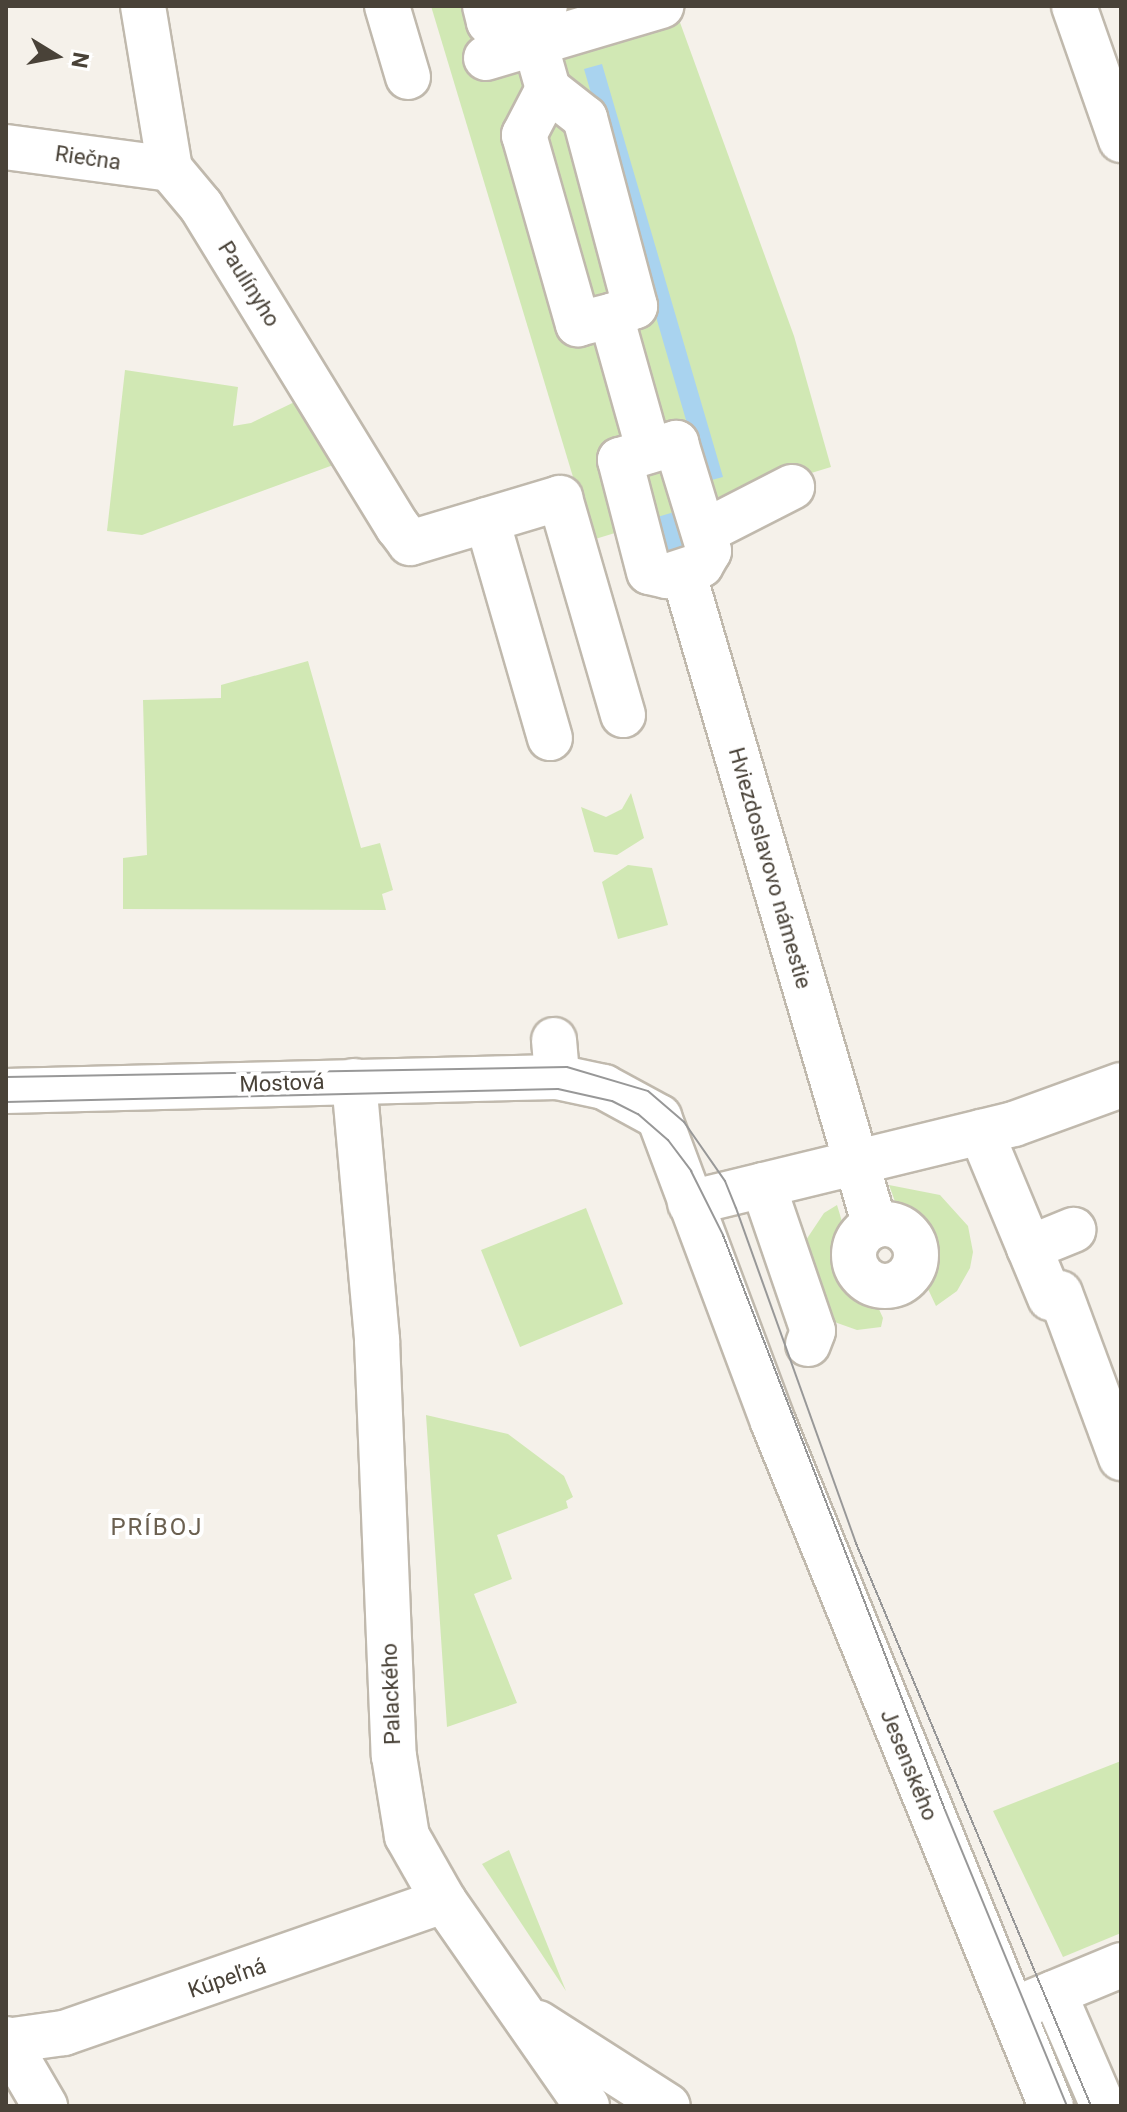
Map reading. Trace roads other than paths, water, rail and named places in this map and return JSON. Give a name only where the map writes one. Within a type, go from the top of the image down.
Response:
[{"type":"street","points":[[143,6],[170,169]]},
{"type":"street","points":[[387,6],[408,77]]},
{"type":"street","points":[[486,58],[523,17],[661,6]]},
{"type":"street","points":[[1074,6],[1121,140]]},
{"type":"street","points":[[523,17],[548,89],[585,118],[635,306],[578,324],[524,135],[548,89]]},
{"type":"street","name":"Riečna","points":[[6,147],[170,169]]},
{"type":"street","name":"Paulínyho","points":[[170,169],[201,206],[410,543],[487,520]]},
{"type":"street","points":[[588,592],[701,565],[709,551],[676,443],[649,451],[611,316]]},
{"type":"street","name":"Hviezdoslavovo námestie","points":[[649,451],[620,460],[667,574],[875,1226],[901,1229],[911,1239],[914,1265],[901,1298]]},
{"type":"street","points":[[704,532],[792,487]]},
{"type":"street","points":[[550,738],[487,520],[560,498],[623,715]]},
{"type":"street","name":"Mostová","points":[[6,1091],[354,1081],[556,1059],[631,1098],[659,1117],[690,1203]]},
{"type":"street","name":"Palackého","points":[[354,1081],[377,1340],[396,1768],[407,1836],[444,1901],[587,2106]]},
{"type":"street","points":[[690,1203],[998,1128],[1121,1085]]},
{"type":"street","points":[[998,1128],[1029,1248],[1058,1299],[1121,1458]]},
{"type":"street","points":[[763,1185],[813,1331],[808,1344]]},
{"type":"street","name":"Jesenského","points":[[690,1203],[721,1287],[764,1425],[886,1708],[1051,2106]]},
{"type":"street","points":[[1029,1248],[1073,1230]]},
{"type":"street","name":"Kúpeľná","points":[[6,2040],[64,2033],[444,1901]]},
{"type":"street","points":[[1010,2011],[1121,1965]]},
{"type":"street","points":[[1054,1993],[1103,2106]]},
{"type":"street","name":"Palackého","points":[[523,2013],[668,2106]]},
{"type":"street","points":[[6,2040],[45,2106]]},
{"type":"water","points":[[602,64],[723,477],[704,482],[584,69]]},
{"type":"water","points":[[681,510],[693,548],[665,556],[654,518]]},
{"type":"tram line","points":[[6,1077],[567,1067],[648,1091],[684,1122],[725,1181],[855,1541],[1091,2106]]},
{"type":"tram line","points":[[6,1102],[558,1089],[612,1101],[638,1114],[668,1140],[691,1171],[723,1235],[945,1810],[1067,2106]]},
{"type":"district","name":"PRÍBOJ","points":[[157,1528]]}]
